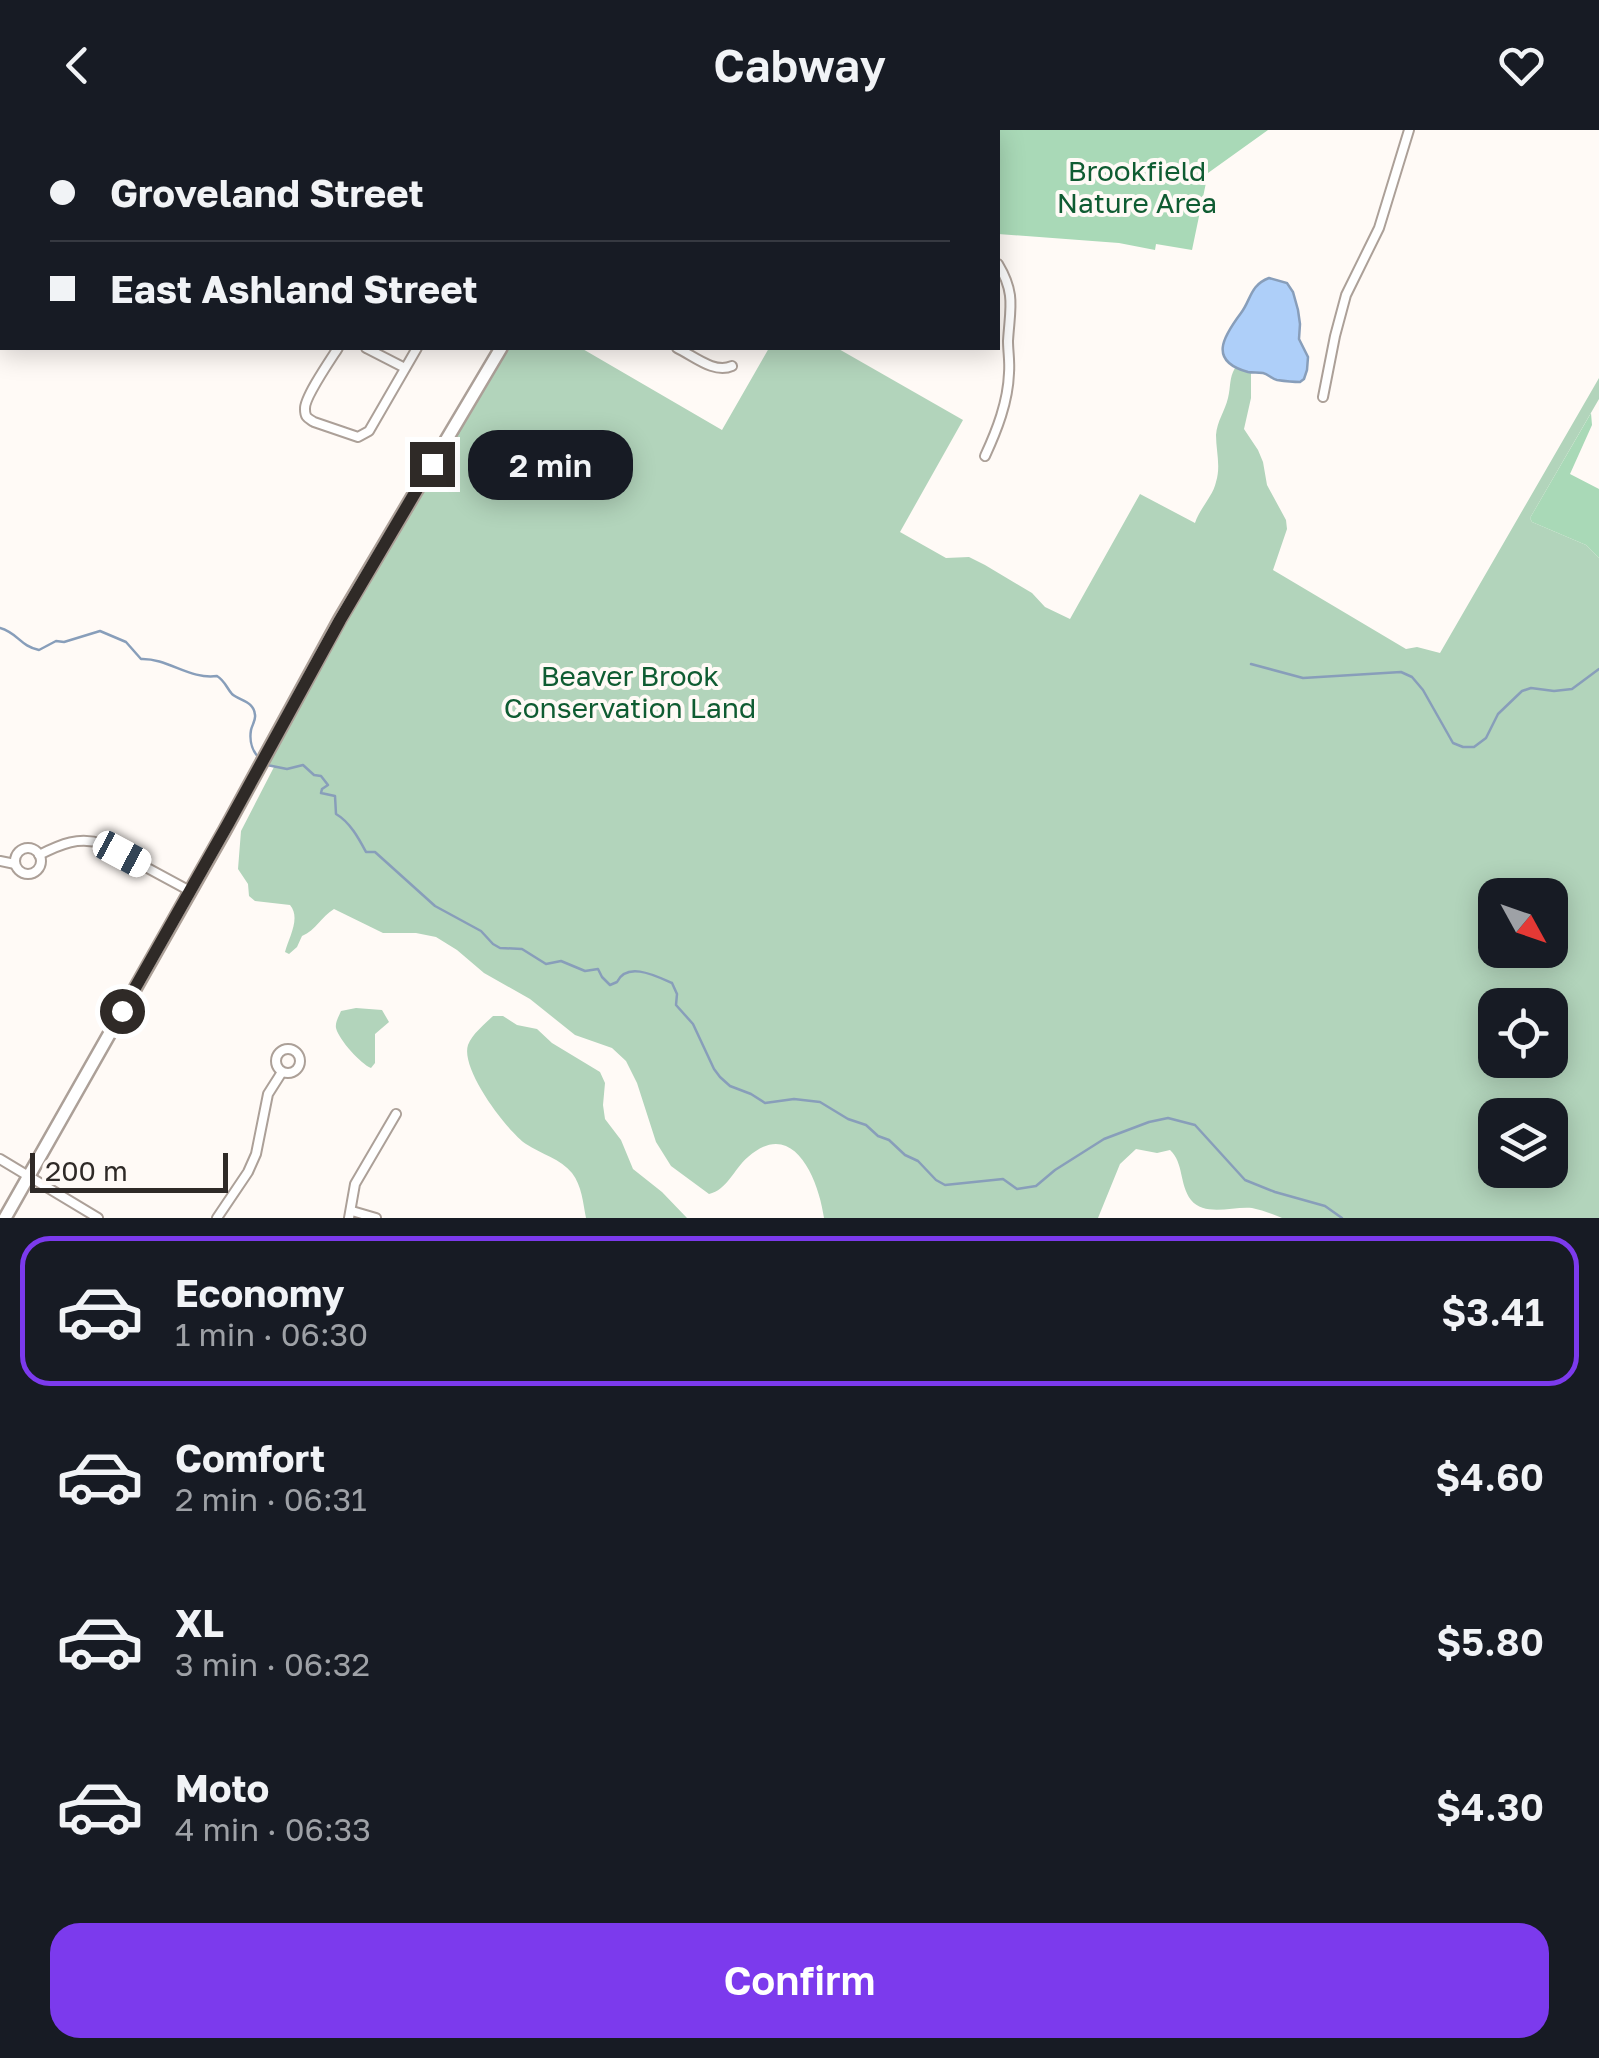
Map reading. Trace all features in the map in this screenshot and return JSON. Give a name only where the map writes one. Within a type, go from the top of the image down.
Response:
[{"type":"main road","points":[[4,1218],[340,620],[500,350]]},
{"type":"street","points":[[1323,397],[1346,295],[1379,228],[1409,130]]},
{"type":"street","points":[[984,456],[1000,426],[1009,378],[1011,291],[1000,268]]},
{"type":"street","points":[[337,350],[304,412],[314,422],[354,436],[369,431],[416,350]]},
{"type":"street","points":[[370,350],[405,368]]},
{"type":"street","points":[[682,350],[718,370],[732,366]]},
{"type":"street","points":[[39,855],[60,845],[91,840],[190,892]]},
{"type":"street","points":[[0,862],[15,864],[22,873],[30,874],[40,866],[39,855],[30,848],[22,850],[15,864]]},
{"type":"street","points":[[217,1218],[248,1172],[256,1154],[268,1094],[282,1072]]},
{"type":"street","points":[[376,1218],[350,1214],[354,1189],[396,1114]]},
{"type":"street","points":[[0,1159],[98,1218]]},
{"type":"green space","name":"Brookfield Nature Area","points":[[1000,130],[1268,130],[1208,173],[1192,250],[1156,244],[1155,250],[1119,243],[1000,234]]},
{"type":"green space","name":"Beaver Brook Conservation Land","points":[[508,350],[584,350],[722,430],[768,350],[840,350],[963,420],[900,532],[946,558],[969,557],[985,565],[1032,593],[1045,607],[1070,619],[1140,494],[1195,523],[1216,482],[1217,430],[1233,372],[1235,368],[1251,373],[1251,398],[1244,429],[1258,450],[1267,485],[1286,520],[1287,529],[1273,570],[1406,649],[1417,647],[1440,653],[1599,378],[1599,399],[1530,518],[1586,545],[1599,558],[1599,1218],[1282,1218],[1252,1208],[1204,1208],[1191,1200],[1178,1161],[1170,1150],[1157,1153],[1136,1149],[1120,1164],[1098,1218],[824,1218],[810,1172],[801,1158],[779,1144],[764,1146],[748,1157],[726,1184],[709,1194],[671,1166],[656,1142],[626,1061],[612,1048],[575,1035],[530,999],[484,973],[436,937],[383,933],[334,909],[302,936],[297,947],[289,954],[285,952],[294,922],[293,910],[290,905],[255,901],[238,869],[241,831],[274,767],[269,764],[343,624]]},
{"type":"green space","points":[[1591,413],[1592,425],[1570,474],[1599,489],[1599,558],[1586,545],[1530,518]]},
{"type":"green space","points":[[382,1010],[389,1022],[375,1034],[375,1063],[371,1068],[351,1051],[336,1028],[341,1011]]},
{"type":"green space","points":[[493,1016],[537,1029],[552,1043],[600,1072],[605,1083],[605,1119],[621,1140],[633,1169],[687,1218],[586,1218],[572,1173],[518,1137],[487,1099],[471,1069],[468,1045]]},
{"type":"water","points":[[1269,278],[1287,283],[1293,292],[1299,339],[1308,357],[1307,370],[1300,382],[1248,372],[1235,367],[1223,355],[1225,339],[1254,289]]},
{"type":"waterway","points":[[0,628],[39,650],[56,641],[100,631],[126,642],[141,659],[198,675],[217,676],[232,694],[254,710],[251,739],[261,760]]},
{"type":"waterway","points":[[1251,664],[1303,678],[1401,672],[1412,677],[1423,690],[1453,743],[1463,747],[1474,747],[1486,738],[1498,714],[1522,691],[1572,689],[1599,669]]},
{"type":"waterway","points":[[267,765],[287,769],[303,765],[321,776],[328,785],[321,793],[335,796],[336,814],[350,826],[366,852],[375,852],[435,906],[481,931],[493,944],[522,949],[546,964],[561,961],[585,971],[598,969],[610,985],[635,971],[672,983],[676,1005],[693,1024],[714,1069],[730,1086],[765,1103],[794,1099],[820,1102],[889,1140],[945,1185],[1003,1179],[1017,1189],[1036,1186],[1104,1139],[1168,1118],[1195,1125],[1245,1180],[1325,1206],[1342,1218]]},
{"type":"route","points":[[122,1011],[340,620],[432,464]]}]
